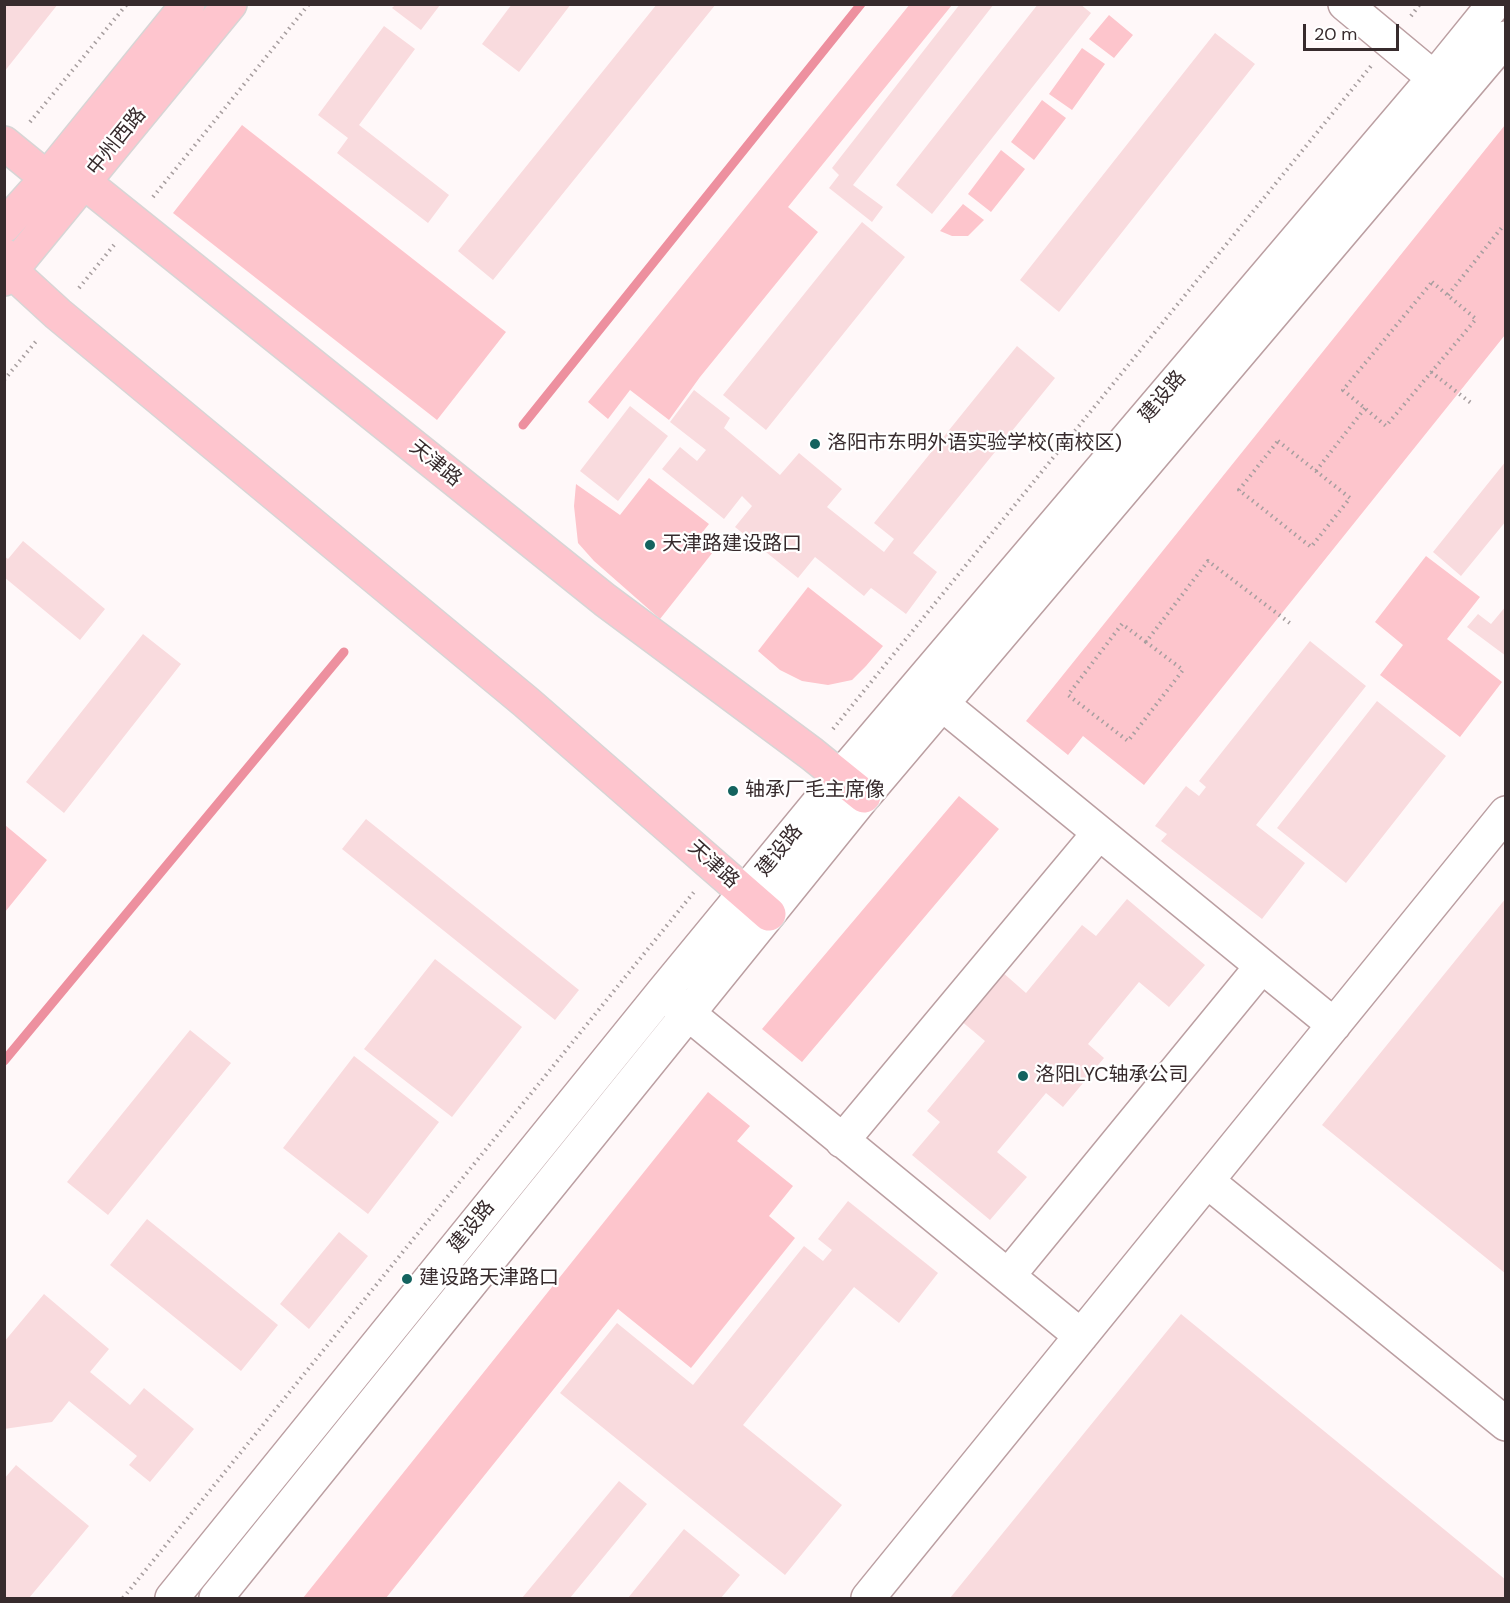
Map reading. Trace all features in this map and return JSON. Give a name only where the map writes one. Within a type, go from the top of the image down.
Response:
[{"type":"main road","name":"中州西路","points":[[4,226],[47,177],[188,4]]},
{"type":"main road","name":"中州西路","points":[[7,268],[84,182],[230,4]]},
{"type":"main road","points":[[7,145],[47,177],[84,182]]},
{"type":"main road","name":"天津路","points":[[84,182],[605,600],[812,754],[852,787]]},
{"type":"main road","name":"天津路","points":[[7,268],[58,314],[526,702],[757,904]]},
{"type":"street","points":[[1346,4],[1434,78]]},
{"type":"street","name":"建设路","points":[[216,1599],[689,1015],[757,904],[1494,4]]},
{"type":"street","name":"建设路","points":[[930,694],[1506,38]]},
{"type":"street","points":[[930,694],[1334,1025]]},
{"type":"street","points":[[868,1599],[1506,813]]},
{"type":"street","points":[[842,1142],[1099,833]]},
{"type":"street","name":"建设路","points":[[172,1599],[663,992],[757,904]]},
{"type":"street","points":[[1008,1276],[1262,966]]},
{"type":"street","points":[[663,992],[842,1142],[1081,1336]]},
{"type":"street","points":[[1207,1181],[1506,1424]]},
{"type":"path","points":[[7,145],[127,4]]},
{"type":"path","points":[[4,380],[309,4]]},
{"type":"path","points":[[812,754],[1420,4]]},
{"type":"path","points":[[1448,295],[1503,226],[1506,227]]},
{"type":"path","points":[[1432,282],[1476,319],[1431,372],[1386,426],[1343,390],[1432,282]]},
{"type":"path","points":[[1431,372],[1471,403]]},
{"type":"path","points":[[1316,471],[1365,408]]},
{"type":"path","points":[[1278,441],[1316,471],[1350,498],[1311,547],[1239,490],[1278,441]]},
{"type":"path","points":[[1146,642],[1208,561],[1291,624]]},
{"type":"path","points":[[1122,624],[1146,642],[1183,670],[1128,741],[1068,695],[1122,624]]},
{"type":"path","points":[[123,1599],[715,866]]},
{"type":"shaded area","points":[[910,4],[952,5],[788,207],[818,232],[700,377],[669,420],[630,390],[608,419],[588,402]]},
{"type":"shaded area","points":[[1109,15],[1133,35],[1114,58],[1089,39]]},
{"type":"shaded area","points":[[1082,48],[1105,64],[1072,110],[1049,94]]},
{"type":"shaded area","points":[[1042,100],[1066,118],[1034,160],[1011,142]]},
{"type":"shaded area","points":[[242,125],[506,332],[437,420],[173,213]]},
{"type":"shaded area","points":[[1505,125],[1505,335],[1144,785],[1083,736],[1068,755],[1026,721]]},
{"type":"shaded area","points":[[1001,150],[1025,169],[991,212],[968,194]]},
{"type":"shaded area","points":[[963,204],[984,220],[968,236],[952,236],[940,231]]},
{"type":"shaded area","points":[[649,478],[709,524],[697,539],[713,552],[660,619],[594,561],[578,543],[574,506],[576,484],[620,515]]},
{"type":"shaded area","points":[[1426,556],[1480,597],[1447,639],[1502,682],[1460,737],[1380,675],[1403,645],[1375,622]]},
{"type":"shaded area","points":[[808,587],[883,646],[852,680],[828,685],[802,681],[780,670],[758,651]]},
{"type":"shaded area","points":[[959,796],[999,829],[802,1062],[762,1029]]},
{"type":"shaded area","points":[[5,825],[47,860],[5,912]]},
{"type":"shaded area","points":[[708,1092],[750,1126],[737,1141],[793,1186],[769,1216],[795,1238],[691,1368],[618,1309],[386,1598],[303,1598]]},
{"type":"building","points":[[4,4],[58,4],[4,72]]},
{"type":"building","points":[[512,4],[571,4],[519,72],[482,44]]},
{"type":"building","points":[[657,4],[716,4],[493,280],[458,251]]},
{"type":"building","points":[[960,4],[994,4],[853,185],[883,207],[872,222],[829,188],[839,175],[832,168]]},
{"type":"building","points":[[1038,4],[1080,4],[1091,13],[932,214],[896,185]]},
{"type":"building","points":[[395,5],[440,5],[421,30],[392,8]]},
{"type":"building","points":[[384,26],[415,49],[359,125],[449,195],[428,223],[337,153],[348,138],[318,115]]},
{"type":"building","points":[[1215,33],[1255,64],[1059,312],[1020,280]]},
{"type":"building","points":[[862,222],[905,257],[766,430],[723,395]]},
{"type":"building","points":[[1017,346],[1055,378],[913,553],[937,572],[906,614],[871,588],[864,596],[815,557],[798,578],[735,527],[752,506],[742,496],[724,519],[662,469],[680,447],[697,461],[706,450],[670,422],[694,390],[730,418],[724,428],[780,475],[799,453],[842,489],[827,507],[884,552],[894,539],[874,523]]},
{"type":"building","points":[[630,406],[668,436],[618,501],[580,471]]},
{"type":"building","points":[[1506,461],[1506,521],[1461,576],[1433,552]]},
{"type":"building","points":[[23,541],[105,609],[80,640],[4,577],[4,556],[8,559]]},
{"type":"building","points":[[1506,606],[1506,656],[1467,627],[1478,614],[1491,624]]},
{"type":"building","points":[[143,634],[181,664],[64,813],[26,782]]},
{"type":"building","points":[[1310,641],[1366,686],[1256,825],[1305,863],[1262,919],[1161,841],[1167,834],[1155,826],[1186,786],[1199,796],[1206,787],[1199,781]]},
{"type":"building","points":[[1377,701],[1446,756],[1346,883],[1277,828]]},
{"type":"building","points":[[366,819],[579,990],[555,1020],[342,849]]},
{"type":"building","points":[[1506,898],[1506,1274],[1322,1125]]},
{"type":"building","name":"洛阳LYC轴承公司","points":[[1127,899],[1205,965],[1169,1007],[1139,982],[1088,1044],[1104,1058],[1063,1107],[1046,1093],[997,1152],[1027,1177],[990,1220],[912,1155],[940,1122],[927,1111],[985,1041],[960,1020],[1001,971],[1026,993],[1082,925],[1096,936]]},
{"type":"building","points":[[435,959],[522,1027],[452,1117],[364,1049]]},
{"type":"building","points":[[190,1030],[231,1063],[108,1215],[67,1182]]},
{"type":"building","points":[[354,1056],[439,1122],[368,1214],[283,1148]]},
{"type":"building","points":[[848,1201],[938,1273],[899,1323],[854,1287],[743,1425],[842,1505],[785,1575],[560,1393],[617,1323],[693,1385],[804,1246],[823,1261],[832,1250],[818,1239]]},
{"type":"building","points":[[147,1219],[278,1325],[241,1371],[110,1265]]},
{"type":"building","points":[[339,1232],[368,1256],[309,1329],[280,1304]]},
{"type":"building","points":[[44,1294],[109,1349],[90,1372],[130,1405],[144,1388],[194,1429],[150,1482],[129,1465],[137,1456],[69,1401],[52,1422],[4,1429],[4,1342]]},
{"type":"building","points":[[1181,1314],[1506,1580],[1506,1598],[950,1598]]},
{"type":"building","points":[[16,1465],[89,1526],[29,1598],[4,1598],[4,1479]]},
{"type":"building","points":[[619,1481],[647,1504],[570,1598],[522,1598]]},
{"type":"building","points":[[684,1529],[740,1575],[721,1598],[628,1598]]},
{"type":"waterway","points":[[523,425],[861,4]]},
{"type":"waterway","points":[[4,1061],[344,652]]},
{"type":"place","name":"洛阳市东明外语实验学校(南校区)","points":[[815,444]]},
{"type":"place","name":"天津路建设路口","points":[[650,545]]},
{"type":"place","name":"轴承厂毛主席像","points":[[733,791]]},
{"type":"place","name":"洛阳LYC轴承公司","points":[[1023,1076]]},
{"type":"place","name":"建设路天津路口","points":[[407,1279]]}]
